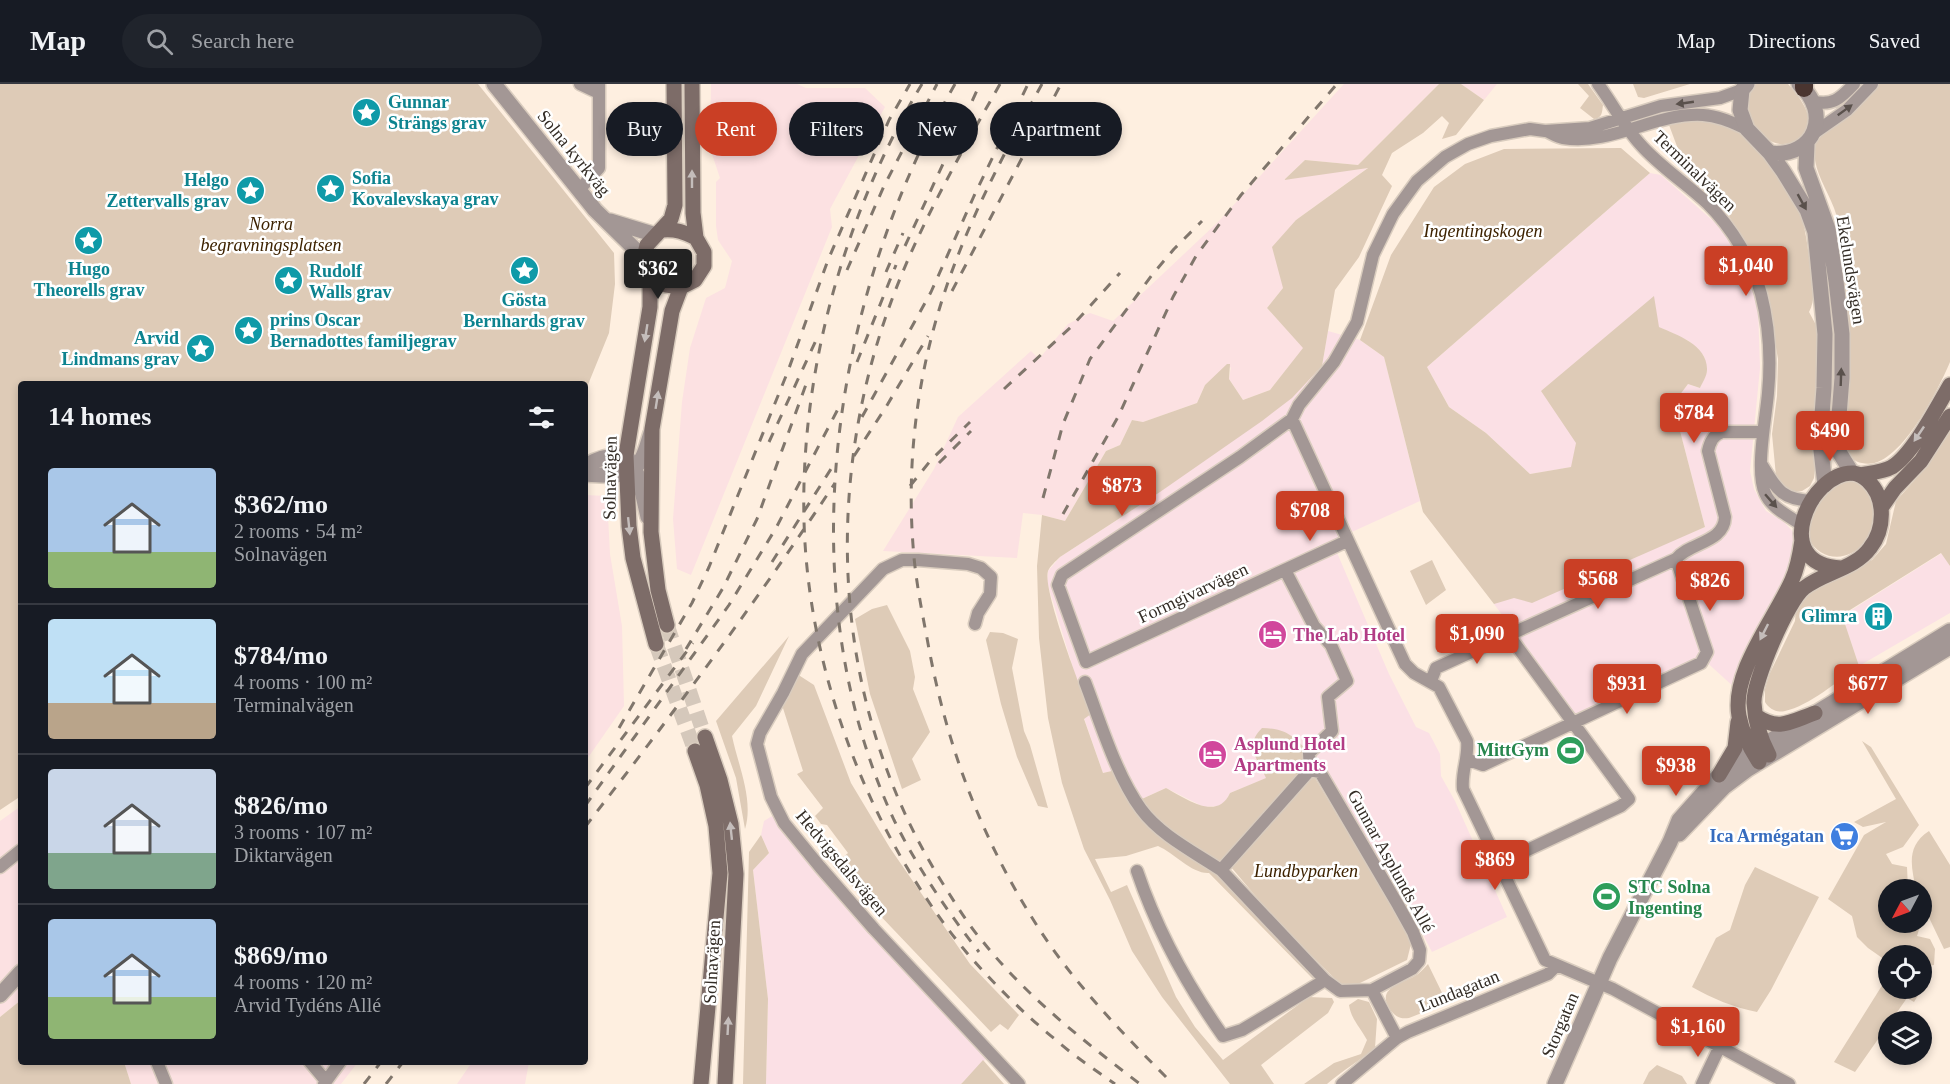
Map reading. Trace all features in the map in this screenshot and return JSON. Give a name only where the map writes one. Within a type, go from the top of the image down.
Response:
[{"type":"main road","points":[[644,258],[647,245],[671,219],[675,205],[674,84]]},
{"type":"main road","points":[[650,275],[666,285],[681,287],[695,280],[704,266],[704,252],[696,237],[692,185],[692,84]]},
{"type":"main road","points":[[659,233],[672,229],[696,237]]},
{"type":"main road","name":"Solnavägen","points":[[644,258],[650,275],[650,307],[625,463],[633,558],[656,644]]},
{"type":"main road","points":[[667,625],[658,590],[651,532],[652,429],[672,311],[681,287]]},
{"type":"main road","points":[[1719,775],[1735,748],[1739,692],[1742,681],[1757,646],[1792,581],[1799,562],[1805,513],[1812,501],[1833,479],[1881,471],[1900,460],[1950,385]]},
{"type":"main road","points":[[1761,753],[1754,703],[1759,677],[1792,603],[1801,590],[1810,583],[1863,556],[1873,545],[1878,533],[1881,508],[1895,488],[1921,461],[1950,416]]},
{"type":"main road","name":"Ekelundsvägen","points":[[1856,474],[1874,487],[1881,508]]},
{"type":"main road","points":[[1802,533],[1804,549],[1814,562],[1822,566],[1841,568]]},
{"type":"main road","points":[[1756,716],[1773,725],[1815,713]]},
{"type":"main road","points":[[1739,716],[1761,753]]},
{"type":"main road","name":"Solnavägen","points":[[705,737],[720,780],[731,824],[735,874],[725,1084]]},
{"type":"main road","name":"Solnavägen","points":[[694,751],[706,785],[716,826],[720,873],[701,1084]]},
{"type":"street","name":"Solna kyrkväg","points":[[494,84],[602,217],[644,258]]},
{"type":"street","points":[[579,190],[599,168],[599,89],[580,84]]},
{"type":"street","name":"Terminalvägen","points":[[1598,84],[1629,130],[1652,157],[1723,220],[1753,271],[1766,317],[1769,354],[1761,483],[1775,507],[1802,533]]},
{"type":"street","points":[[1805,89],[1820,104],[1840,99],[1854,84]]},
{"type":"street","points":[[1770,153],[1783,154],[1810,138],[1847,110],[1872,84]]},
{"type":"street","points":[[1744,87],[1720,98],[1661,106],[1590,128],[1530,129],[1491,136],[1468,144],[1445,157],[1417,181],[1393,214],[1373,255],[1357,322],[1334,362],[1299,405],[1292,419],[1405,664],[1414,673],[1439,687],[1467,741],[1466,759],[1461,777],[1463,789],[1545,960],[1599,982],[1789,1084]]},
{"type":"street","points":[[1744,87],[1740,110],[1747,129]]},
{"type":"street","name":"Ekelundsvägen","points":[[1805,89],[1816,117],[1810,138],[1806,168],[1828,229],[1842,334],[1842,378],[1837,441],[1839,452],[1856,474]]},
{"type":"street","points":[[1545,130],[1562,138],[1587,138],[1607,136],[1665,120],[1697,115],[1715,117],[1747,129]]},
{"type":"street","name":"Ekelundsvägen","points":[[1747,129],[1770,153],[1794,188],[1815,232],[1825,334],[1820,442],[1825,485]]},
{"type":"street","name":"Solna kyrkväg","points":[[602,217],[659,233]]},
{"type":"street","name":"Formgivarvägen","points":[[1292,419],[1240,457],[1062,575],[1058,585],[1086,662],[1347,541]]},
{"type":"street","points":[[588,464],[594,460],[625,463],[641,460],[652,429]]},
{"type":"street","points":[[1431,681],[1436,668],[1676,559],[1682,551],[1720,534],[1725,517],[1708,451],[1710,441],[1722,432],[1763,432]]},
{"type":"street","points":[[588,474],[612,476],[625,463]]},
{"type":"street","points":[[625,463],[642,488],[651,532]]},
{"type":"street","points":[[1762,465],[1784,496],[1812,501]]},
{"type":"street","points":[[1466,759],[1483,765],[1701,663],[1707,652],[1676,559]]},
{"type":"street","name":"Hedvigsdalsvägen","points":[[975,624],[978,613],[990,594],[991,577],[981,568],[968,564],[902,560],[883,569],[802,654],[760,732],[757,744],[771,797],[784,823],[874,929],[1019,1084]]},
{"type":"street","points":[[1221,870],[1310,770],[1309,753],[1332,731],[1329,697],[1347,681],[1331,645],[1314,626],[1286,570]]},
{"type":"street","points":[[1670,842],[1761,753],[1815,713],[1950,631]]},
{"type":"street","points":[[1498,864],[1621,806],[1629,799],[1508,634]]},
{"type":"street","points":[[1761,753],[1950,647]]},
{"type":"street","name":"Gunnar Asplunds Allé","points":[[1085,682],[1126,784],[1141,810],[1164,832],[1221,870],[1326,980],[1340,991],[1372,990],[1412,969],[1419,961],[1420,950],[1398,905],[1320,772],[1310,770]]},
{"type":"street","name":"Storgatan","points":[[1556,1084],[1610,958],[1679,820],[1719,775],[1761,753]]},
{"type":"street","points":[[0,867],[18,852]]},
{"type":"street","points":[[1137,871],[1181,971],[1223,1036],[1242,1030],[1326,980]]},
{"type":"street","name":"Lundagatan","points":[[1342,1084],[1397,1038],[1548,974],[1556,966]]},
{"type":"street","points":[[0,995],[18,975]]},
{"type":"street","points":[[1372,990],[1397,1038]]},
{"type":"street","points":[[1702,1084],[1720,1046]]},
{"type":"street","points":[[158,1065],[166,1084]]},
{"type":"street","points":[[312,1065],[325,1082],[338,1065]]},
{"type":"shaded area","points":[[711,84],[797,84],[806,88],[865,88],[880,102],[789,102],[789,156],[859,156],[830,209],[832,227],[691,575],[677,569],[673,519],[682,402],[690,348],[706,298],[725,288],[732,261],[718,240],[716,182],[720,178],[713,156],[777,156],[777,102],[711,102]]},
{"type":"shaded area","points":[[1344,84],[1439,84],[1358,165],[1305,160],[1285,179],[1369,167],[1296,220],[1283,288],[1267,308],[1304,348],[1270,390],[1243,400],[1229,379],[1231,367],[1205,385],[1197,403],[1143,422],[1132,420],[1120,445],[1106,451],[1065,521],[1023,513],[1017,558],[883,551],[934,469],[958,417],[1031,351],[1039,359],[1068,324],[1090,313],[1113,321],[1219,221]]},
{"type":"shaded area","points":[[1461,84],[1497,84],[1484,100]]},
{"type":"shaded area","points":[[1650,173],[1661,175],[1720,227],[1741,262],[1751,285],[1758,307],[1760,368],[1750,471],[1754,489],[1766,511],[1784,522],[1795,534],[1795,557],[1735,688],[1702,658],[1576,715],[1494,604],[1661,545],[1705,527],[1673,404],[1688,384],[1700,388],[1707,371],[1704,356],[1689,341],[1659,327],[1576,444],[1572,467],[1530,474],[1486,433],[1449,407],[1427,367]]},
{"type":"shaded area","points":[[1328,331],[1360,340],[1384,357],[1420,501],[1332,541],[1389,674],[1416,727],[1429,733],[1440,754],[1441,776],[1455,801],[1507,917],[1432,952],[1406,902],[1393,908],[1315,778],[1304,769],[1252,746],[1267,778],[1230,793],[1220,806],[1204,807],[1166,788],[1133,803],[1116,770],[1103,773],[1084,718],[1091,714],[1076,678],[1047,582],[1048,571],[1060,557],[1160,492],[1322,366]]},
{"type":"shaded area","points":[[588,495],[607,496],[610,554],[622,626],[624,706],[588,758]]},
{"type":"shaded area","points":[[1942,553],[1950,566],[1950,613],[1859,666],[1842,616]]},
{"type":"shaded area","points":[[18,808],[18,1002],[0,1017],[0,821]]},
{"type":"shaded area","points":[[772,816],[862,925],[987,1058],[961,1084],[766,1084],[768,999],[753,870],[769,853],[761,835],[764,821]]},
{"type":"shaded area","points":[[125,1065],[356,1065],[341,1084],[131,1084]]},
{"type":"shaded area","points":[[470,1065],[528,1065],[525,1084],[457,1084]]},
{"type":"green space","name":"Norra begravningsplatsen","points":[[0,84],[478,84],[614,253],[615,284],[609,333],[588,385],[588,381],[18,381],[18,798],[0,810]]},
{"type":"green space","points":[[1439,84],[1461,84],[1484,100],[1456,135],[1442,139],[1449,123],[1442,116],[1423,133],[1392,153],[1382,175],[1392,186],[1359,257],[1335,290],[1322,366],[1292,398],[1262,421],[1160,492],[1060,557],[1048,571],[1051,598],[1091,714],[1084,719],[1103,773],[1116,770],[1133,803],[1166,788],[1191,802],[1209,807],[1217,806],[1224,802],[1230,793],[1266,778],[1253,746],[1262,728],[1276,729],[1286,733],[1306,749],[1304,769],[1214,869],[1319,977],[1315,981],[1209,873],[1190,867],[1158,846],[1126,856],[1095,859],[1111,892],[1127,885],[1176,997],[1195,1027],[1223,1060],[1309,997],[1332,998],[1334,1002],[1328,1013],[1261,1065],[1274,1084],[1230,1084],[1162,997],[1132,951],[1110,900],[1084,849],[1062,783],[1048,718],[1039,638],[1037,566],[1042,515],[1065,521],[1106,451],[1120,445],[1132,420],[1143,422],[1197,403],[1205,385],[1227,364],[1230,364],[1229,379],[1243,400],[1270,390],[1303,348],[1267,308],[1283,288],[1272,247],[1296,220],[1368,168],[1284,180],[1305,160],[1358,165]]},
{"type":"green space","points":[[1578,84],[1588,84],[1603,105],[1599,118],[1594,119],[1580,108],[1589,96]]},
{"type":"green space","points":[[1633,84],[1690,84],[1644,98],[1638,97]]},
{"type":"green space","points":[[1754,84],[1788,84],[1808,114],[1807,128],[1800,138],[1789,143],[1775,143],[1768,140],[1756,128],[1747,105],[1748,95]]},
{"type":"green space","points":[[1879,84],[1950,84],[1950,362],[1927,408],[1903,442],[1876,463],[1862,463],[1850,456],[1845,449],[1844,425],[1850,381],[1850,340],[1845,266],[1838,221],[1818,172],[1815,154],[1819,136]]},
{"type":"green space","points":[[1705,119],[1735,131],[1755,146],[1787,186],[1802,218],[1813,282],[1813,301],[1809,312],[1816,325],[1817,371],[1812,433],[1814,478],[1810,486],[1802,491],[1794,492],[1785,487],[1776,476],[1772,434],[1777,396],[1778,359],[1765,284],[1753,256],[1729,216],[1735,206],[1678,149],[1669,125]]},
{"type":"green space","name":"Ingentingskogen","points":[[1621,148],[1650,173],[1427,367],[1449,407],[1486,433],[1530,474],[1571,467],[1576,443],[1541,391],[1654,296],[1659,327],[1690,342],[1706,361],[1707,372],[1700,388],[1688,384],[1673,404],[1705,527],[1532,603],[1514,598],[1494,604],[1423,512],[1384,357],[1360,340],[1391,255],[1434,187],[1465,164],[1504,149]]},
{"type":"green space","points":[[1950,432],[1950,566],[1941,553],[1842,615],[1859,666],[1804,704],[1782,711],[1771,708],[1765,702],[1765,689],[1769,675],[1795,621],[1796,608],[1816,584],[1872,560],[1886,544],[1896,501]]},
{"type":"green space","points":[[1854,480],[1864,484],[1869,491],[1875,510],[1874,526],[1868,538],[1850,554],[1839,557],[1828,555],[1817,549],[1807,537],[1812,518],[1828,493],[1844,482]]},
{"type":"green space","points":[[1432,560],[1446,590],[1426,605],[1410,571]]},
{"type":"green space","points":[[887,605],[910,651],[915,677],[913,689],[930,732],[912,759],[921,780],[902,789],[870,694],[855,619],[872,609]]},
{"type":"green space","points":[[990,632],[1003,633],[1018,639],[1012,668],[1024,731],[1048,808],[1038,806],[1017,757],[1001,704],[986,640]]},
{"type":"green space","points":[[789,636],[756,706],[732,736],[748,806],[745,829],[736,778],[716,721]]},
{"type":"green space","points":[[797,674],[814,685],[851,783],[890,848],[970,964],[1019,1015],[1008,1030],[1000,1024],[991,1032],[833,866],[848,853],[827,825],[821,824],[815,816],[823,808],[797,774],[803,771],[782,705]]},
{"type":"green space","points":[[1862,741],[1871,747],[1919,825],[1903,847],[1886,854],[1892,864],[1907,867],[1908,879],[1878,879],[1878,933],[1918,933],[1917,936],[1930,939],[1935,949],[1934,965],[1932,965],[1932,945],[1878,945],[1878,955],[1857,937],[1852,916],[1828,899],[1864,835],[1886,822],[1863,827],[1854,822],[1896,799]]},
{"type":"green space","name":"Lundbyparken","points":[[1315,778],[1412,940],[1407,960],[1360,983],[1341,985],[1275,919],[1231,867],[1306,781]]},
{"type":"green space","points":[[1929,831],[1950,865],[1950,947],[1944,949],[1932,924],[1932,879],[1914,879],[1913,850]]},
{"type":"green space","points":[[761,835],[769,853],[753,870],[768,999],[766,1084],[743,1084],[749,852]]},
{"type":"green space","points":[[1755,867],[1819,897],[1771,990],[1757,1012],[1723,1002],[1692,987],[1716,938],[1730,930],[1745,885]]},
{"type":"green space","points":[[1428,964],[1447,1003],[1409,1018],[1398,1017],[1387,1004],[1388,992],[1418,974]]},
{"type":"green space","points":[[1878,992],[1878,999],[1906,999],[1898,1011],[1878,1011],[1878,1039],[1855,1072],[1834,1062]]},
{"type":"green space","points":[[1358,999],[1369,1002],[1377,1019],[1375,1048],[1327,1084],[1304,1084],[1334,1063],[1361,1054],[1367,1040],[1354,1019],[1349,1005]]},
{"type":"green space","points":[[18,1002],[18,1065],[125,1065],[131,1084],[0,1084],[0,1017]]},
{"type":"green space","points":[[983,1060],[1004,1084],[961,1084],[964,1081]]},
{"type":"green space","points":[[1657,1065],[1682,1076],[1687,1084],[1643,1084],[1649,1072]]},
{"type":"tunnel","points":[[667,625],[705,737]]},
{"type":"tunnel","points":[[656,644],[695,751]]},
{"type":"railway","points":[[619,728],[692,603],[709,567],[788,371],[828,260],[889,120],[910,84]]},
{"type":"railway","points":[[922,84],[895,133],[850,239],[819,351],[810,407],[805,464],[804,521],[808,578],[818,636],[832,694],[851,750],[874,805],[901,858],[932,907],[967,953],[1032,1020],[1115,1084]]},
{"type":"railway","points":[[847,270],[884,186],[937,84]]},
{"type":"railway","points":[[955,84],[912,168],[878,257],[853,350],[838,446],[834,542],[841,638],[861,731],[894,820],[912,855],[955,921],[979,952]]},
{"type":"railway","points":[[905,246],[980,84]]},
{"type":"railway","points":[[1000,84],[922,228],[885,319],[865,390],[852,463],[847,537],[850,610],[862,683],[881,753],[909,822],[945,887],[963,916],[1019,982],[1078,1035],[1140,1084]]},
{"type":"railway","points":[[862,417],[931,292],[1028,84]]},
{"type":"railway","points":[[1042,84],[998,166],[972,223],[949,280],[931,339],[915,426],[911,486],[915,568],[935,680],[946,721],[972,800],[1007,875],[1052,948],[1080,984],[1110,1019],[1173,1084]]},
{"type":"railway","points":[[952,291],[1061,84]]},
{"type":"railway","points":[[1063,514],[1118,417],[1173,297],[1196,256],[1241,195],[1337,84]]},
{"type":"railway","points":[[1043,498],[1063,424],[1090,359],[1152,275],[1202,221]]},
{"type":"railway","points":[[886,272],[903,233]]},
{"type":"railway","points":[[857,362],[896,265]]},
{"type":"railway","points":[[1004,389],[1072,326],[1120,273]]},
{"type":"railway","points":[[769,442],[818,336]]},
{"type":"railway","points":[[854,456],[928,336]]},
{"type":"railway","points":[[686,649],[723,588],[757,519],[808,379]]},
{"type":"railway","points":[[588,802],[729,605],[776,528],[839,407]]},
{"type":"railway","points":[[910,486],[931,460],[970,422]]},
{"type":"railway","points":[[939,463],[971,431]]},
{"type":"railway","points":[[772,562],[836,461]]},
{"type":"railway","points":[[588,823],[713,657],[835,483]]},
{"type":"railway","points":[[588,784],[693,643]]},
{"type":"railway","points":[[364,1084],[379,1065]]},
{"type":"railway","points":[[386,1084],[401,1065]]},
{"type":"place","name":"Gunnar Strängs grav","points":[[367,112]]},
{"type":"place","name":"Sofia Kovalevskaya grav","points":[[331,188]]},
{"type":"place","name":"Helgo Zettervalls grav","points":[[250,190]]},
{"type":"place","name":"Hugo Theorells grav","points":[[89,240]]},
{"type":"place","name":"Gösta Bernhards grav","points":[[524,271]]},
{"type":"place","name":"Rudolf Walls grav","points":[[288,281]]},
{"type":"place","name":"prins Oscar Bernadottes familjegrav","points":[[249,330]]},
{"type":"place","name":"Arvid Lindmans grav","points":[[200,348]]},
{"type":"place","name":"Glimra","points":[[1878,616]]},
{"type":"place","name":"The Lab Hotel","points":[[1272,635]]},
{"type":"place","name":"MittGym","points":[[1570,750]]},
{"type":"place","name":"Asplund Hotel Apartments","points":[[1213,754]]},
{"type":"place","name":"Ica Armégatan","points":[[1845,836]]},
{"type":"place","name":"STC Solna Ingenting","points":[[1607,897]]}]
